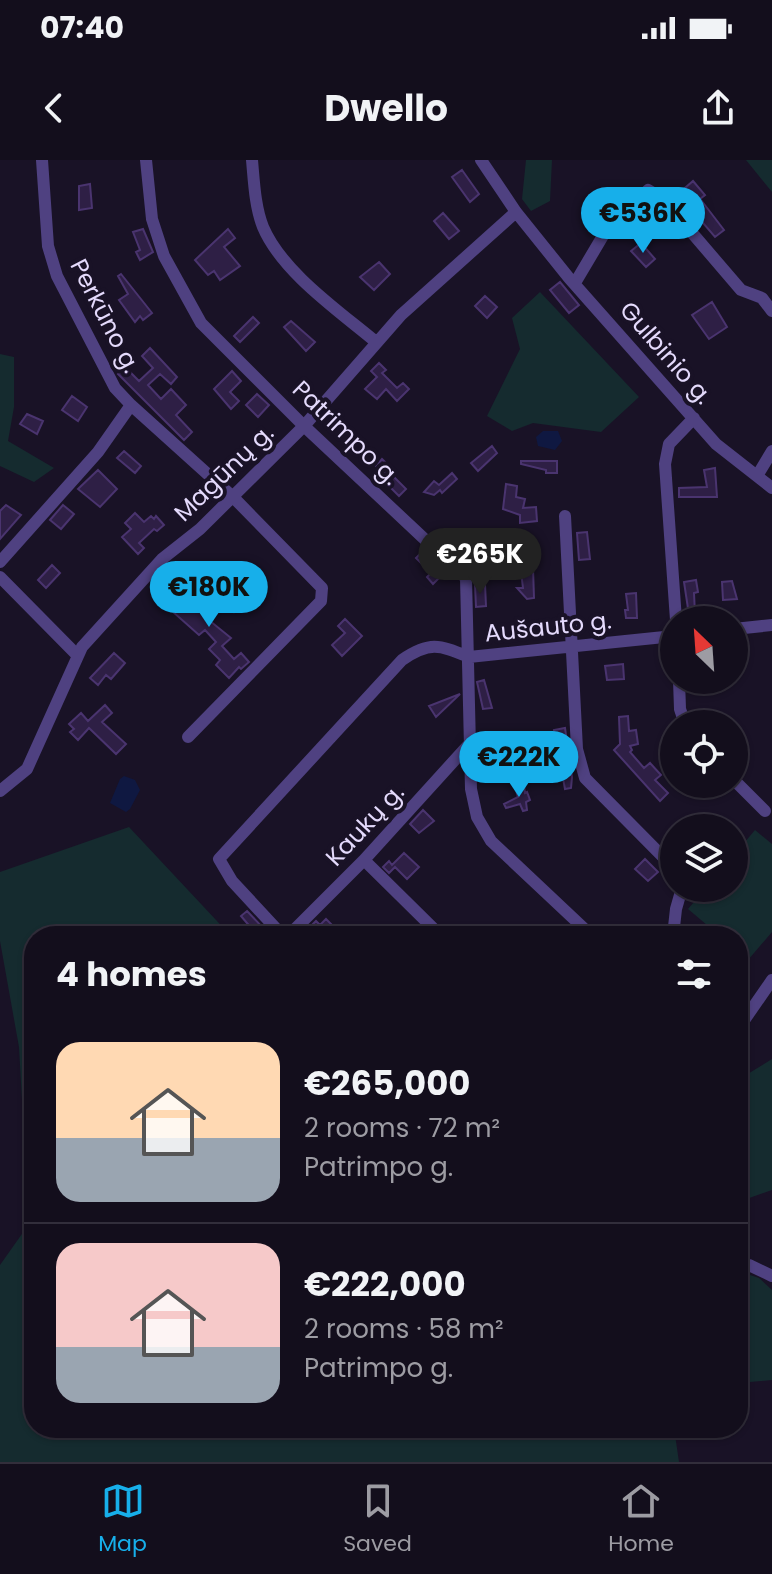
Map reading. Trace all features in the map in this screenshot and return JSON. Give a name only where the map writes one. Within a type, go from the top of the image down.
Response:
[{"type":"street","name":"Perkūno g.","points":[[42,160],[48,246],[57,276],[108,376],[131,405],[233,497],[322,588],[321,601],[188,737]]},
{"type":"street","name":"Patrimpo g.","points":[[146,160],[152,219],[164,256],[201,323],[304,426],[466,578],[471,789],[481,828],[581,926]]},
{"type":"street","points":[[252,160],[262,224],[271,243],[318,293],[376,342]]},
{"type":"street","name":"Gulbinio g.","points":[[481,160],[516,212],[716,444],[772,488]]},
{"type":"street","points":[[575,283],[607,229],[648,190],[663,199],[741,290],[762,298],[772,311]]},
{"type":"street","name":"Magūnų g.","points":[[0,790],[27,769],[82,647],[162,559],[200,529],[304,426],[401,315],[516,212]]},
{"type":"street","points":[[0,562],[98,452],[131,405]]},
{"type":"street","points":[[675,606],[665,464],[669,444],[694,418]]},
{"type":"street","points":[[757,476],[772,451]]},
{"type":"street","points":[[565,516],[577,749],[585,778],[660,854]]},
{"type":"street","points":[[0,577],[78,656]]},
{"type":"street","points":[[748,628],[772,625]]},
{"type":"street","name":"Aušauto g.","points":[[276,926],[232,881],[219,859],[402,660],[423,647],[439,646],[469,657],[660,638]]},
{"type":"street","name":"Kaukų g.","points":[[296,926],[364,860],[472,741]]},
{"type":"street","points":[[748,794],[765,811]]},
{"type":"street","points":[[364,860],[431,926]]},
{"type":"street","points":[[674,926],[678,902]]},
{"type":"street","points":[[748,1015],[772,980]]},
{"type":"street","points":[[748,1265],[772,1276]]},
{"type":"green space","points":[[526,160],[552,160],[550,201],[531,211],[522,199]]},
{"type":"green space","points":[[746,160],[772,160],[772,192]]},
{"type":"green space","points":[[540,292],[639,397],[601,432],[533,423],[512,431],[487,416],[520,349],[512,318]]},
{"type":"green space","points":[[0,354],[14,357],[14,407],[8,441],[54,468],[34,482],[0,466]]},
{"type":"green space","points":[[129,827],[222,926],[24,926],[24,1136],[19,1047],[0,941],[0,872]]},
{"type":"green space","points":[[755,830],[772,844],[772,932],[748,960],[748,926],[708,926],[688,909],[694,902],[748,902],[748,838]]},
{"type":"green space","points":[[772,1059],[772,1190],[748,1198],[748,1074]]},
{"type":"green space","points":[[24,1231],[24,1438],[675,1438],[679,1462],[0,1462],[0,1265]]},
{"type":"green space","points":[[748,1274],[759,1278],[772,1290],[772,1380],[748,1382]]},
{"type":"water","points":[[543,431],[558,431],[562,441],[555,450],[538,446],[536,437]]},
{"type":"water","points":[[124,776],[135,780],[140,790],[126,812],[110,803]]},
{"type":"building","points":[[462,170],[479,194],[470,202],[452,177]]},
{"type":"building","points":[[693,181],[705,195],[696,202],[685,188]]},
{"type":"building","points":[[90,184],[92,208],[79,210],[79,186]]},
{"type":"building","points":[[701,200],[724,230],[715,237],[691,209]]},
{"type":"building","points":[[443,213],[459,231],[449,239],[434,221]]},
{"type":"building","points":[[143,229],[153,252],[140,260],[136,252],[140,250],[133,232]]},
{"type":"building","points":[[228,229],[235,238],[224,247],[240,266],[220,280],[214,271],[208,275],[195,260]]},
{"type":"building","points":[[641,243],[655,259],[646,267],[631,251]]},
{"type":"building","points":[[379,262],[390,274],[374,290],[360,277]]},
{"type":"building","points":[[121,274],[152,313],[143,320],[140,316],[135,322],[119,300],[128,294],[118,276]]},
{"type":"building","points":[[560,282],[579,305],[569,313],[550,290]]},
{"type":"building","points":[[485,296],[497,307],[487,318],[475,306]]},
{"type":"building","points":[[712,302],[727,327],[709,339],[692,315]]},
{"type":"building","points":[[253,317],[259,323],[240,342],[234,336]]},
{"type":"building","points":[[291,321],[315,342],[306,351],[284,327]]},
{"type":"building","points":[[150,348],[177,377],[171,384],[160,374],[148,385],[161,399],[171,389],[186,405],[176,415],[192,432],[184,440],[118,374],[125,367],[139,381],[153,368],[142,356]]},
{"type":"building","points":[[379,363],[386,370],[382,373],[397,388],[403,383],[409,389],[397,401],[386,389],[377,399],[365,389],[377,377],[371,371]]},
{"type":"building","points":[[232,371],[241,381],[230,392],[239,401],[231,409],[214,389]]},
{"type":"building","points":[[257,394],[269,405],[258,417],[246,405]]},
{"type":"building","points":[[72,396],[87,407],[78,421],[62,410]]},
{"type":"building","points":[[27,414],[43,421],[37,434],[20,424]]},
{"type":"building","points":[[492,446],[497,453],[478,471],[471,463]]},
{"type":"building","points":[[124,451],[141,466],[135,473],[117,458]]},
{"type":"building","points":[[382,459],[390,467],[387,470],[406,489],[399,496],[376,473],[379,469],[376,466]]},
{"type":"building","points":[[521,461],[557,461],[557,473],[546,473],[546,470],[521,464]]},
{"type":"building","points":[[715,468],[717,497],[679,497],[679,488],[707,487],[704,470]]},
{"type":"building","points":[[98,470],[117,489],[100,507],[78,489]]},
{"type":"building","points":[[452,473],[457,479],[442,493],[440,490],[434,495],[424,492],[434,481],[439,485]]},
{"type":"building","points":[[506,484],[517,486],[516,497],[525,499],[523,508],[536,507],[537,521],[520,523],[520,515],[503,509]]},
{"type":"building","points":[[6,505],[21,515],[0,539],[0,511]]},
{"type":"building","points":[[63,505],[74,514],[61,529],[50,520]]},
{"type":"building","points":[[135,513],[144,522],[156,516],[164,525],[157,531],[154,529],[139,543],[144,548],[138,554],[122,537],[131,529],[125,523]]},
{"type":"building","points":[[587,532],[590,559],[579,560],[577,533]]},
{"type":"building","points":[[504,544],[514,544],[515,557],[489,559]]},
{"type":"building","points":[[424,550],[445,572],[433,584],[427,577],[430,574],[428,570],[416,558]]},
{"type":"building","points":[[519,556],[529,556],[530,569],[533,568],[534,598],[527,599],[517,588],[523,588]]},
{"type":"building","points":[[243,564],[256,577],[251,583],[258,590],[234,612],[228,606],[236,598],[232,595],[247,580],[237,570]]},
{"type":"building","points":[[52,565],[60,573],[46,588],[38,580]]},
{"type":"building","points":[[696,580],[698,592],[694,593],[695,606],[688,606],[684,582]]},
{"type":"building","points":[[732,581],[737,599],[723,600],[722,582]]},
{"type":"building","points":[[485,584],[486,606],[476,607],[475,585]]},
{"type":"building","points":[[200,588],[221,609],[210,621],[231,638],[222,646],[234,659],[241,653],[249,662],[229,678],[216,665],[220,660],[209,649],[216,642],[205,630],[199,635],[172,611]]},
{"type":"building","points":[[636,593],[637,618],[626,618],[626,594]]},
{"type":"building","points":[[345,619],[362,636],[342,656],[332,645],[345,633],[338,626]]},
{"type":"building","points":[[114,653],[125,663],[111,679],[106,675],[98,685],[90,678]]},
{"type":"building","points":[[623,664],[624,679],[607,680],[605,666]]},
{"type":"building","points":[[484,680],[492,708],[483,709],[477,682]]},
{"type":"building","points":[[460,694],[436,717],[429,706]]},
{"type":"building","points":[[105,705],[112,713],[102,722],[126,744],[116,754],[89,728],[78,740],[70,732],[74,729],[69,724],[81,713],[88,721]]},
{"type":"building","points":[[628,716],[629,731],[636,730],[638,744],[630,746],[630,752],[644,768],[650,763],[660,774],[655,780],[660,785],[660,798],[663,798],[660,801],[614,750],[620,744],[619,717]]},
{"type":"building","points":[[565,728],[572,777],[571,788],[565,789],[554,730]]},
{"type":"building","points":[[506,739],[506,746],[523,743],[524,751],[513,753],[515,763],[496,766],[492,741]]},
{"type":"building","points":[[524,786],[530,800],[526,802],[527,810],[523,811],[520,804],[506,808],[504,804],[518,797],[515,787]]},
{"type":"building","points":[[423,810],[434,821],[419,833],[410,824]]},
{"type":"building","points":[[404,853],[419,867],[407,879],[395,867],[389,873],[383,867],[389,861],[392,865]]},
{"type":"building","points":[[645,859],[658,872],[648,881],[635,869]]},
{"type":"building","points":[[247,911],[261,926],[250,926],[241,916]]},
{"type":"building","points":[[326,919],[333,926],[311,926],[316,921],[320,925]]}]
